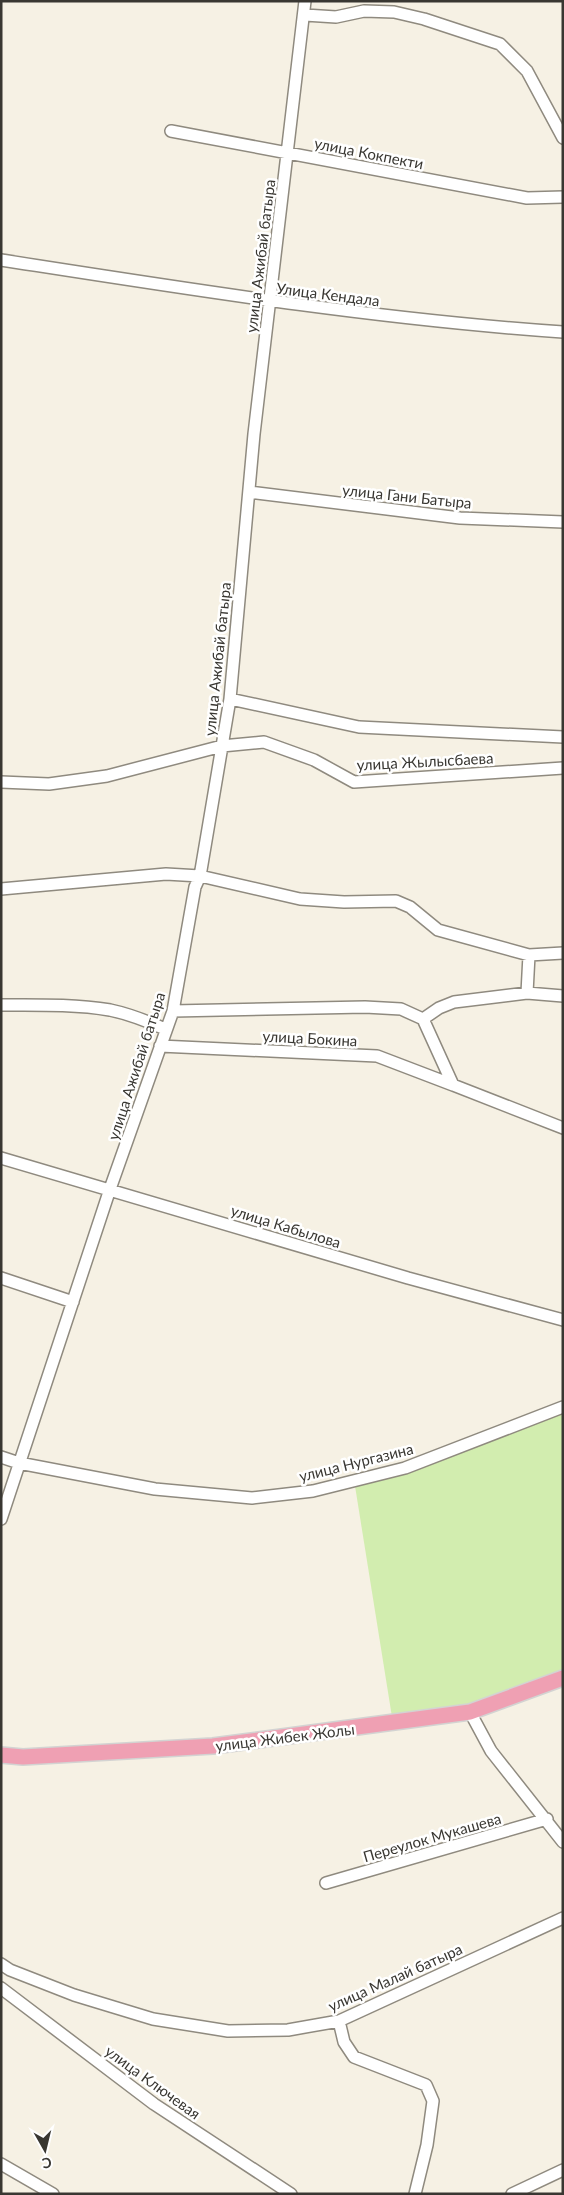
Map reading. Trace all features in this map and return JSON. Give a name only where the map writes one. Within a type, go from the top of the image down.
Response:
[{"type":"main road","name":"улица Жибек Жолы","points":[[1,1755],[22,1757],[212,1746],[470,1712],[563,1678]]},
{"type":"street","name":"улица Ажибай батыра","points":[[1,1518],[110,1189],[165,1029],[173,1011],[195,887],[200,876],[230,698],[249,492],[286,153],[306,1]]},
{"type":"street","points":[[305,15],[336,17],[364,11],[394,12],[424,19],[500,44],[527,71],[563,138]]},
{"type":"street","name":"улица Кокпекти","points":[[171,131],[526,198],[563,197]]},
{"type":"street","name":"Улица Кендала","points":[[1,260],[270,302],[485,327],[563,332]]},
{"type":"street","name":"улица Гани Батыра","points":[[249,492],[460,518],[563,522]]},
{"type":"street","name":"улица Жылысбаева","points":[[230,698],[359,727],[563,737]]},
{"type":"street","name":"улица Жылысбаева","points":[[1,782],[49,784],[107,776],[222,746],[264,742],[314,760],[354,782],[563,768]]},
{"type":"street","points":[[1,889],[166,874],[200,876],[300,899],[344,902],[396,901],[410,907],[434,928],[529,955],[563,953]]},
{"type":"street","points":[[526,993],[529,955]]},
{"type":"street","points":[[454,1085],[423,1019],[439,1008],[454,1002],[526,993],[563,996]]},
{"type":"street","points":[[1,1005],[50,1005],[110,1010],[139,1018],[165,1029]]},
{"type":"street","name":"улица Бокина","points":[[173,1011],[365,1007],[402,1009],[423,1019]]},
{"type":"street","name":"улица Бокина","points":[[160,1046],[377,1056],[563,1128]]},
{"type":"street","name":"улица Кабылова","points":[[1,1158],[408,1278],[563,1320]]},
{"type":"street","points":[[1,1278],[73,1302]]},
{"type":"street","name":"улица Нургазина","points":[[1,1457],[19,1463],[155,1489],[260,1497],[313,1491],[405,1468],[563,1407]]},
{"type":"street","points":[[470,1712],[482,1738],[547,1818],[563,1842]]},
{"type":"street","name":"Переулок Мукашева","points":[[326,1884],[547,1818]]},
{"type":"street","name":"улица Малай батыра","points":[[1,1964],[10,1970],[74,1995],[153,2019],[228,2031],[288,2030],[338,2021],[563,1918]]},
{"type":"street","name":"улица Ключевая","points":[[1,1988],[154,2104],[291,2194]]},
{"type":"street","points":[[338,2021],[344,2042],[354,2057],[426,2085],[430,2093],[433,2102],[427,2145],[415,2194]]},
{"type":"street","points":[[1,2164],[53,2194]]},
{"type":"street","points":[[512,2194],[563,2170]]},
{"type":"green space","points":[[563,1410],[563,1671],[468,1706],[392,1717],[355,1486]]}]
